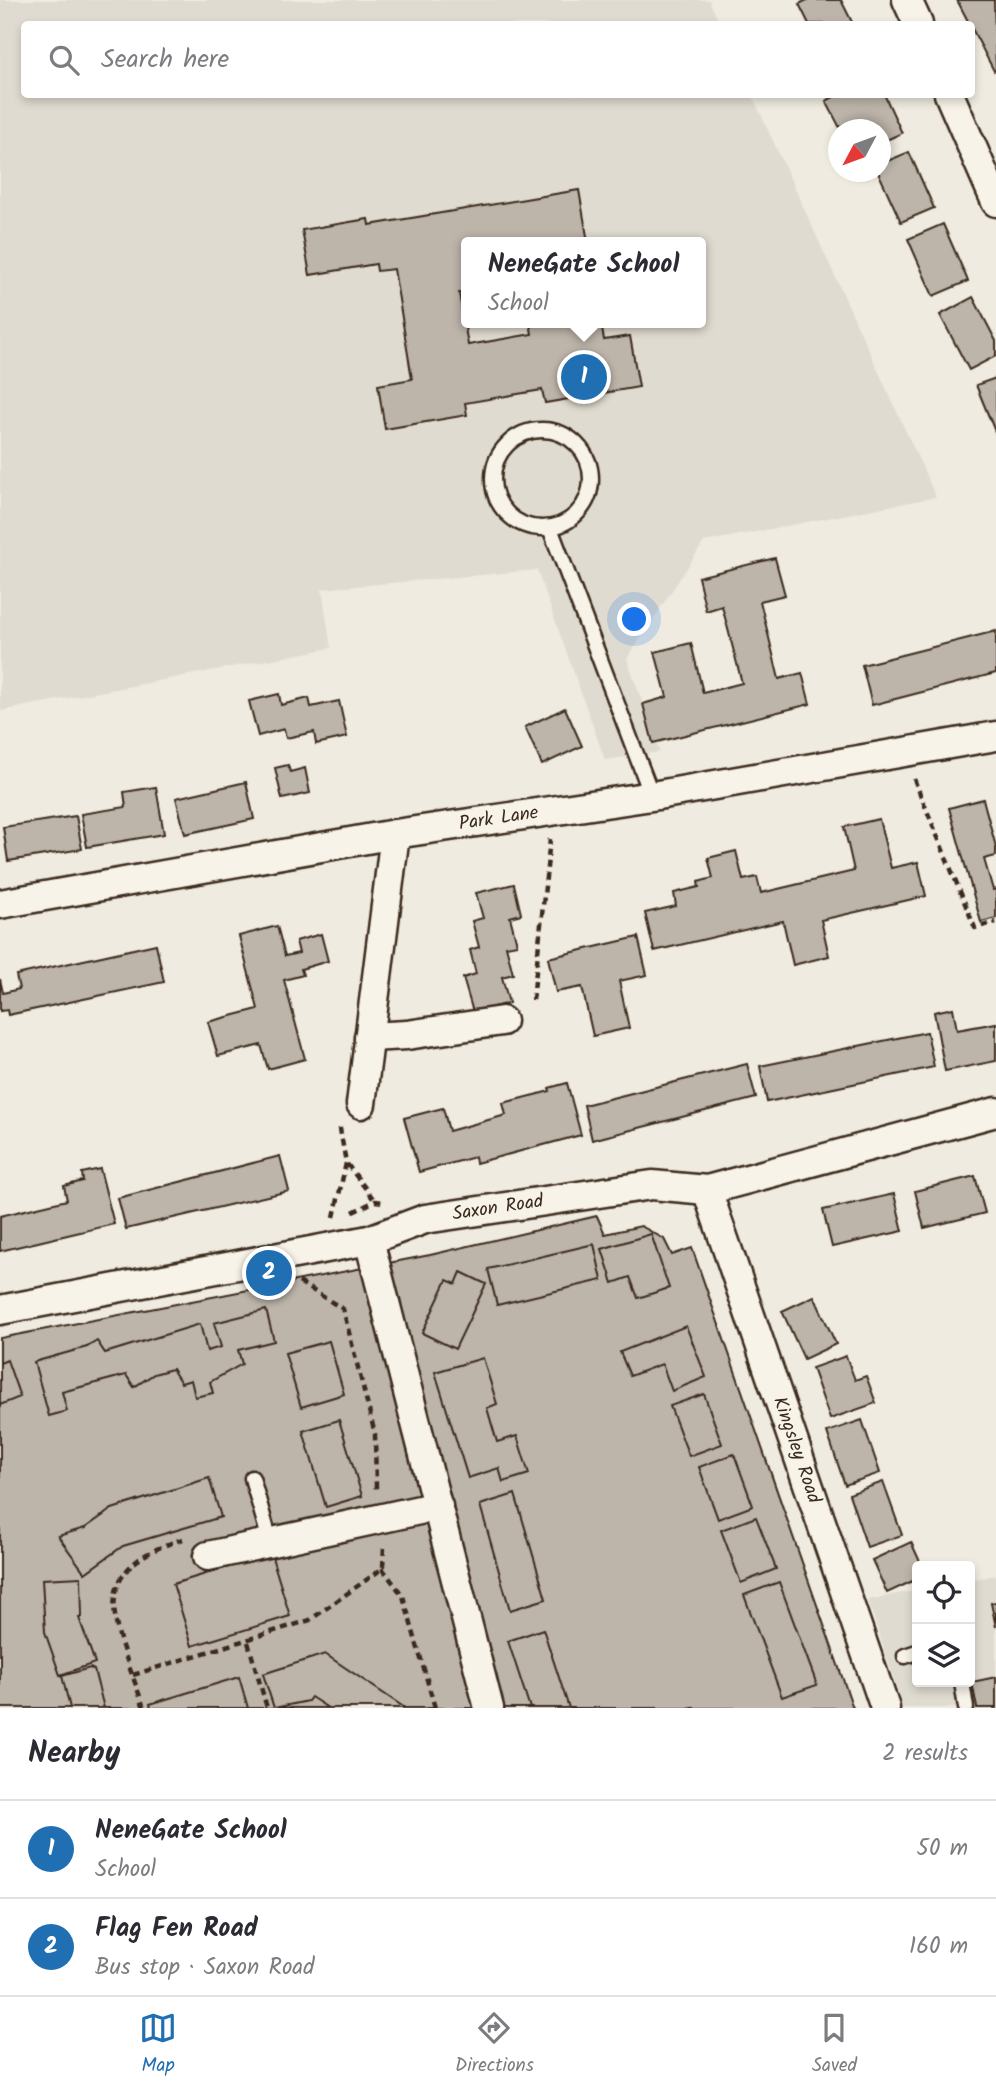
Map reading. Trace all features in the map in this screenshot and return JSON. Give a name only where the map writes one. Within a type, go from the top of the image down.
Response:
[{"type":"street","points":[[907,0],[917,21]]},
{"type":"street","points":[[951,98],[996,202]]},
{"type":"street","name":"Park Lane","points":[[0,904],[395,834],[652,796],[996,736]]},
{"type":"street","points":[[350,1109],[369,1037],[395,834]]},
{"type":"street","points":[[369,1037],[407,1035],[502,1021]]},
{"type":"street","name":"Saxon Road","points":[[0,1310],[369,1240],[425,1219],[652,1185],[707,1190],[996,1112]]},
{"type":"street","name":"Kingsley Road","points":[[707,1190],[886,1708]]},
{"type":"street","points":[[369,1240],[489,1708]]},
{"type":"street","points":[[208,1556],[438,1506]]},
{"type":"lane","points":[[544,430],[560,434],[584,454],[590,468],[591,484],[586,500],[572,518],[550,528],[534,528],[519,522],[506,512],[496,498],[495,466],[502,451],[513,439],[528,432],[544,430]]},
{"type":"lane","points":[[550,528],[652,796]]},
{"type":"lane","points":[[252,1478],[270,1541]]},
{"type":"lane","points":[[963,1687],[966,1708]]},
{"type":"path","points":[[905,752],[918,791],[975,928],[996,922]]},
{"type":"path","points":[[533,1000],[553,811]]},
{"type":"path","points":[[333,1222],[346,1163],[350,1109]]},
{"type":"path","points":[[346,1163],[375,1201]]},
{"type":"path","points":[[285,1284],[298,1282],[343,1309],[375,1434],[376,1492],[384,1518],[382,1568],[403,1596],[435,1708]]},
{"type":"path","points":[[144,1708],[116,1624],[114,1599],[118,1579],[130,1564],[156,1547],[192,1536],[208,1556]]},
{"type":"path","points":[[133,1675],[310,1620],[382,1568]]},
{"type":"path","points":[[248,1641],[267,1708]]},
{"type":"shaded area","points":[[0,0],[709,0],[719,21],[21,21],[21,98],[753,98],[936,497],[704,542],[627,659],[660,752],[605,760],[537,570],[322,589],[331,648],[0,711]]},
{"type":"shaded area","points":[[996,1575],[996,1708],[903,1708],[868,1600],[912,1591],[912,1687],[975,1687],[975,1579]]},
{"type":"building","points":[[807,0],[841,0],[852,21],[808,21],[799,4]]},
{"type":"building","points":[[957,0],[994,0],[996,70],[994,71],[975,35],[975,21],[968,21]]},
{"type":"building","points":[[832,98],[886,98],[902,133],[891,138],[891,119],[835,119],[826,101]]},
{"type":"building","points":[[909,152],[934,208],[901,222],[883,182],[891,182],[891,159]]},
{"type":"building","points":[[579,190],[587,237],[461,237],[461,328],[465,328],[468,345],[532,334],[531,328],[602,328],[604,340],[630,336],[639,387],[545,403],[542,390],[465,403],[467,415],[385,429],[378,385],[412,379],[394,269],[377,271],[376,264],[310,275],[302,230],[368,219],[369,225]]},
{"type":"building","points":[[943,224],[968,281],[933,296],[908,239]]},
{"type":"building","points":[[973,297],[996,341],[996,356],[969,370],[940,315]]},
{"type":"building","points":[[996,378],[996,434],[976,385]]},
{"type":"building","points":[[775,558],[785,595],[760,601],[779,679],[802,673],[810,704],[653,743],[643,704],[667,697],[655,652],[691,643],[703,693],[742,683],[722,606],[706,611],[698,577]]},
{"type":"building","points":[[996,631],[996,673],[872,705],[862,665]]},
{"type":"building","points":[[279,694],[281,705],[309,698],[311,707],[339,701],[347,737],[316,744],[314,732],[286,738],[284,729],[258,736],[249,701]]},
{"type":"building","points":[[565,708],[582,746],[542,765],[525,727]]},
{"type":"building","points":[[288,765],[290,772],[305,768],[310,793],[282,799],[275,768]]},
{"type":"building","points":[[246,782],[254,819],[185,834],[176,798]]},
{"type":"building","points":[[156,787],[164,834],[87,847],[81,814],[126,807],[124,792]]},
{"type":"building","points":[[983,799],[996,847],[996,856],[984,859],[993,890],[996,889],[996,918],[981,922],[949,808]]},
{"type":"building","points":[[76,816],[82,849],[8,861],[3,827]]},
{"type":"building","points":[[879,819],[891,868],[918,862],[926,896],[821,920],[829,956],[793,965],[783,921],[654,951],[645,913],[676,906],[674,893],[699,887],[698,882],[713,878],[708,858],[736,851],[743,880],[757,877],[761,893],[854,871],[844,827]]},
{"type":"building","points":[[514,884],[521,914],[510,917],[517,944],[506,946],[513,974],[502,977],[509,1003],[473,1012],[463,978],[476,974],[470,950],[479,947],[472,921],[483,918],[476,893]]},
{"type":"building","points":[[277,926],[285,956],[299,953],[296,941],[321,934],[328,961],[301,969],[303,975],[284,980],[305,1059],[268,1069],[261,1045],[218,1056],[208,1022],[258,1009],[239,936]]},
{"type":"building","points":[[638,937],[647,975],[619,981],[629,1028],[593,1036],[582,987],[556,992],[548,958]]},
{"type":"building","points":[[156,944],[164,982],[8,1015],[7,1010],[0,1011],[0,979],[3,993],[19,989],[16,975]]},
{"type":"building","points":[[953,1008],[957,1030],[996,1023],[996,1061],[945,1071],[934,1012]]},
{"type":"building","points":[[927,1032],[934,1067],[767,1102],[760,1066]]},
{"type":"building","points":[[747,1064],[756,1098],[592,1140],[584,1105]]},
{"type":"building","points":[[567,1083],[581,1135],[476,1163],[475,1157],[419,1172],[404,1118],[443,1108],[449,1131],[506,1115],[503,1103],[550,1091],[549,1088]]},
{"type":"building","points":[[280,1156],[289,1191],[126,1229],[118,1198]]},
{"type":"building","points":[[100,1169],[114,1224],[0,1251],[0,1216],[67,1200],[64,1186],[83,1181],[82,1173]]},
{"type":"building","points":[[975,1176],[985,1213],[924,1228],[915,1191]]},
{"type":"building","points":[[894,1194],[903,1231],[832,1247],[823,1210]]},
{"type":"building","points":[[597,1216],[605,1234],[641,1226],[664,1239],[672,1255],[692,1248],[853,1708],[0,1708],[0,1338],[430,1255]]},
{"type":"building","points":[[651,1234],[669,1288],[638,1298],[630,1277],[613,1283],[602,1249]]},
{"type":"building","points":[[594,1244],[602,1280],[497,1305],[488,1269]]},
{"type":"building","points":[[461,1272],[486,1284],[455,1349],[422,1333],[447,1280],[456,1284]]},
{"type":"building","points":[[814,1296],[836,1344],[804,1359],[782,1311]]},
{"type":"building","points":[[266,1310],[274,1341],[238,1350],[242,1364],[210,1382],[213,1393],[195,1397],[191,1380],[181,1383],[172,1369],[154,1374],[134,1387],[126,1375],[62,1392],[67,1411],[49,1416],[34,1362],[87,1347],[97,1341],[105,1353],[200,1324],[207,1351],[221,1347],[214,1323]]},
{"type":"building","points":[[686,1326],[706,1377],[672,1391],[662,1364],[630,1376],[620,1352]]},
{"type":"building","points":[[329,1341],[344,1394],[301,1407],[285,1353]]},
{"type":"building","points":[[846,1356],[855,1380],[866,1376],[876,1403],[830,1419],[812,1368]]},
{"type":"building","points":[[483,1358],[497,1404],[487,1408],[497,1442],[517,1436],[529,1474],[503,1482],[499,1468],[468,1478],[435,1372]]},
{"type":"building","points":[[7,1360],[20,1397],[0,1405],[0,1363]]},
{"type":"building","points":[[704,1394],[722,1444],[689,1456],[670,1406]]},
{"type":"building","points":[[339,1420],[362,1496],[326,1507],[303,1431]]},
{"type":"building","points":[[862,1420],[880,1473],[845,1485],[827,1432]]},
{"type":"building","points":[[734,1454],[753,1506],[718,1519],[699,1467]]},
{"type":"building","points":[[209,1478],[221,1517],[123,1546],[85,1573],[58,1536],[85,1528],[112,1509]]},
{"type":"building","points":[[883,1482],[902,1535],[867,1547],[849,1494]]},
{"type":"building","points":[[515,1494],[546,1599],[510,1610],[480,1505]]},
{"type":"building","points":[[756,1517],[776,1569],[741,1583],[721,1530]]},
{"type":"building","points":[[911,1542],[920,1561],[912,1561],[912,1581],[887,1593],[872,1560]]},
{"type":"building","points":[[271,1554],[290,1616],[192,1646],[173,1584]]},
{"type":"building","points":[[81,1577],[82,1617],[79,1618],[95,1663],[60,1675],[45,1632],[42,1579]]},
{"type":"building","points":[[779,1582],[817,1685],[782,1697],[744,1595]]},
{"type":"building","points":[[996,1602],[996,1627],[991,1603]]},
{"type":"building","points":[[543,1629],[569,1708],[530,1708],[508,1641]]},
{"type":"building","points":[[325,1654],[405,1708],[328,1708],[311,1697],[308,1701],[274,1708],[263,1674]]},
{"type":"building","points":[[90,1668],[94,1670],[104,1708],[70,1708],[62,1676]]},
{"type":"building","points":[[239,1677],[248,1708],[151,1708],[150,1704]]},
{"type":"building","points":[[996,1677],[996,1708],[977,1708],[973,1687],[975,1681]]},
{"type":"place","name":"NeneGate School","points":[[584,377]]},
{"type":"place","name":"Flag Fen Road","points":[[269,1273]]}]
